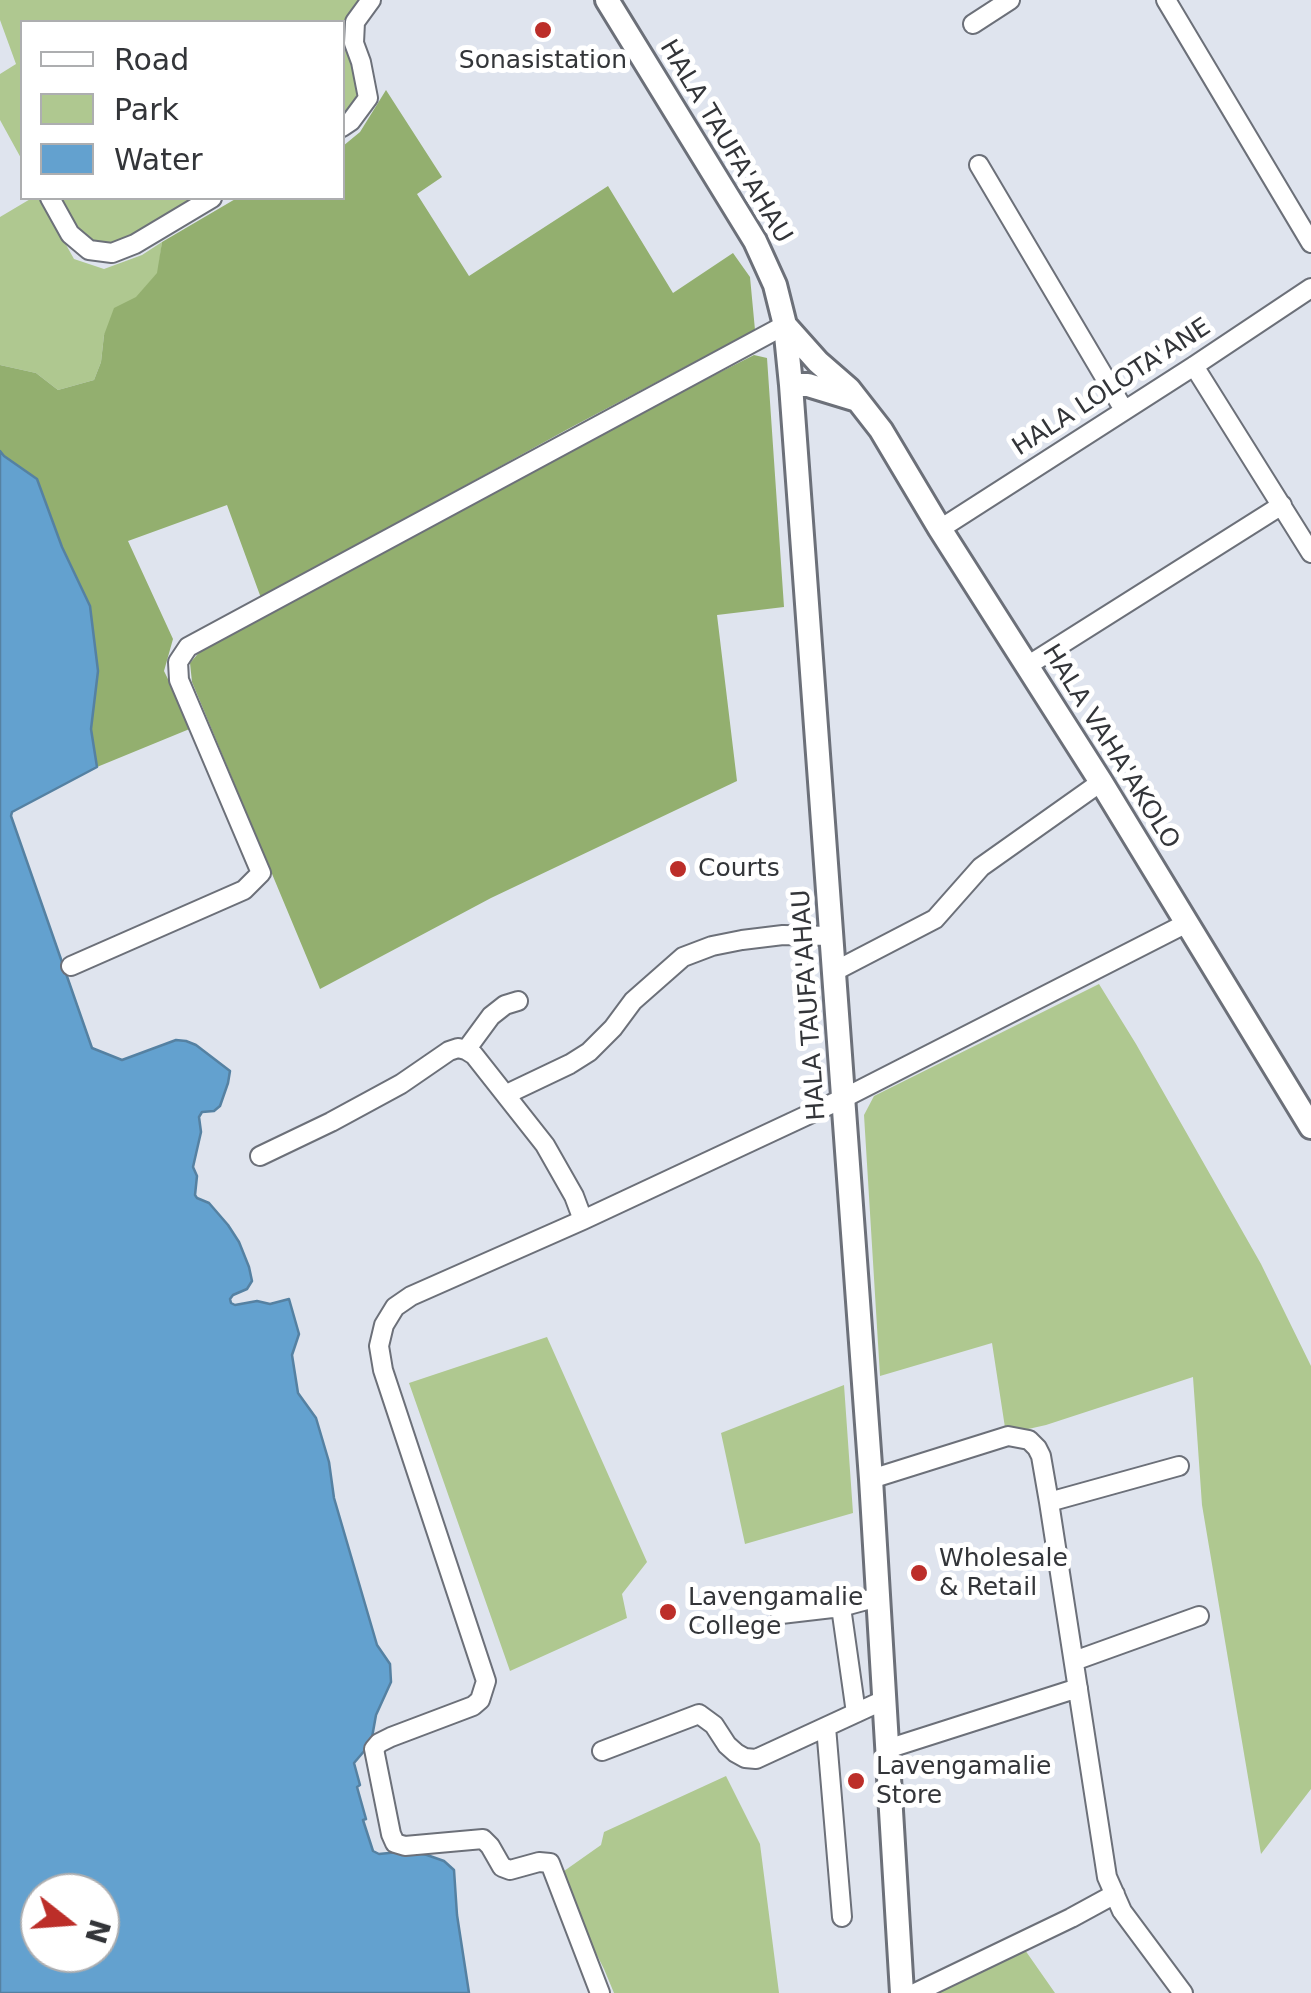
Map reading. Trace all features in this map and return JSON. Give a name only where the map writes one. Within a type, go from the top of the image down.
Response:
[{"type":"main road","name":"HALA TAUFA'AHAU","points":[[607,0],[755,240],[775,285],[785,325],[871,1479],[902,1993]]},
{"type":"main road","name":"HALA VAHA'AKOLO","points":[[785,325],[849,389],[881,430],[1311,1128]]},
{"type":"main road","points":[[792,385],[808,385],[858,400]]},
{"type":"street","points":[[345,125],[368,98],[354,43],[355,22],[371,0]]},
{"type":"street","points":[[973,24],[1010,0]]},
{"type":"street","points":[[1166,0],[1311,243]]},
{"type":"street","points":[[979,165],[1124,410]]},
{"type":"street","points":[[51,200],[70,234],[89,250],[112,253],[136,244],[209,200]]},
{"type":"street","name":"HALA LOLOTA'ANE","points":[[940,529],[1311,288]]},
{"type":"street","points":[[71,966],[244,890],[261,873],[179,680],[178,662],[188,647],[785,325]]},
{"type":"street","points":[[1194,366],[1311,553]]},
{"type":"street","points":[[1027,666],[1282,505]]},
{"type":"street","points":[[835,971],[935,919],[981,867],[1101,782]]},
{"type":"street","points":[[600,1993],[550,1863],[506,1870],[486,1842],[477,1838],[405,1846],[395,1843],[391,1834],[374,1749],[391,1737],[474,1706],[486,1681],[383,1370],[379,1346],[384,1324],[394,1307],[412,1296],[844,1098],[1187,923]]},
{"type":"street","points":[[507,1094],[590,1052],[633,1001],[683,958],[712,946],[742,940],[783,935],[832,936]]},
{"type":"street","points":[[466,1050],[491,1016],[518,1001]]},
{"type":"street","points":[[260,1156],[401,1084],[458,1048],[474,1055],[507,1094],[545,1146],[584,1220]]},
{"type":"street","points":[[871,1479],[1008,1436],[1029,1440],[1041,1456],[1107,1877],[1122,1911],[1183,1993]]},
{"type":"street","points":[[1049,1502],[1178,1466]]},
{"type":"street","points":[[781,1614],[878,1598]]},
{"type":"street","points":[[841,1607],[856,1713]]},
{"type":"street","points":[[1074,1662],[1199,1616]]},
{"type":"street","points":[[887,1748],[1078,1688]]},
{"type":"street","points":[[602,1751],[699,1714],[714,1725],[736,1753],[756,1759],[884,1700]]},
{"type":"street","points":[[826,1726],[842,1917]]},
{"type":"street","points":[[916,1993],[1115,1894]]},
{"type":"green space","points":[[0,0],[358,0],[348,14],[347,45],[359,95],[345,116],[345,20],[20,20],[20,156],[0,120],[0,74],[16,64],[0,20]]},
{"type":"green space","points":[[386,90],[442,177],[417,194],[469,276],[608,186],[673,293],[733,253],[750,277],[755,330],[261,598],[227,505],[128,541],[173,639],[164,671],[192,728],[97,767],[91,729],[98,671],[90,606],[62,547],[37,479],[0,451],[0,365],[36,373],[58,390],[94,380],[114,308],[136,297],[157,273],[162,242],[234,200],[345,200],[345,144],[360,132]]},
{"type":"green space","points":[[29,200],[41,200],[74,259],[104,269],[142,255],[162,242],[158,273],[104,335],[94,380],[58,390],[36,373],[0,365],[0,217]]},
{"type":"green space","points":[[61,200],[198,200],[113,247],[93,245],[77,230]]},
{"type":"green space","points":[[754,355],[767,358],[784,607],[717,615],[737,781],[491,898],[320,989],[192,682],[190,663],[202,649],[573,447]]},
{"type":"green space","points":[[1099,984],[1261,1264],[1311,1366],[1311,1789],[1261,1854],[1202,1505],[1193,1377],[1046,1425],[1006,1434],[992,1343],[880,1376],[864,1115],[874,1096]]},
{"type":"green space","points":[[547,1337],[647,1562],[622,1594],[627,1618],[510,1671],[409,1383]]},
{"type":"green space","points":[[844,1385],[853,1513],[745,1544],[721,1433]]},
{"type":"green space","points":[[726,1776],[760,1844],[779,1993],[614,1993],[557,1876],[601,1845],[604,1832]]},
{"type":"green space","points":[[1025,1950],[1055,1993],[933,1993]]},
{"type":"water","points":[[0,451],[37,479],[62,547],[90,606],[98,671],[91,729],[97,767],[11,816],[92,1048],[122,1060],[176,1040],[186,1041],[230,1071],[220,1106],[202,1112],[199,1117],[201,1132],[193,1167],[197,1176],[195,1195],[209,1203],[228,1225],[249,1267],[252,1281],[247,1289],[233,1295],[231,1303],[270,1304],[289,1299],[299,1334],[292,1355],[298,1393],[316,1418],[329,1462],[334,1498],[377,1645],[390,1664],[391,1682],[376,1715],[371,1743],[354,1763],[366,1819],[363,1820],[373,1851],[427,1855],[444,1861],[454,1870],[469,1993],[0,1993]]},
{"type":"place","name":"Sonasistation","points":[[543,30]]},
{"type":"place","name":"Courts","points":[[678,869]]},
{"type":"place","name":"Wholesale & Retail","points":[[919,1573]]},
{"type":"place","name":"Lavengamalie College","points":[[668,1612]]},
{"type":"place","name":"Lavengamalie Store","points":[[856,1781]]}]
